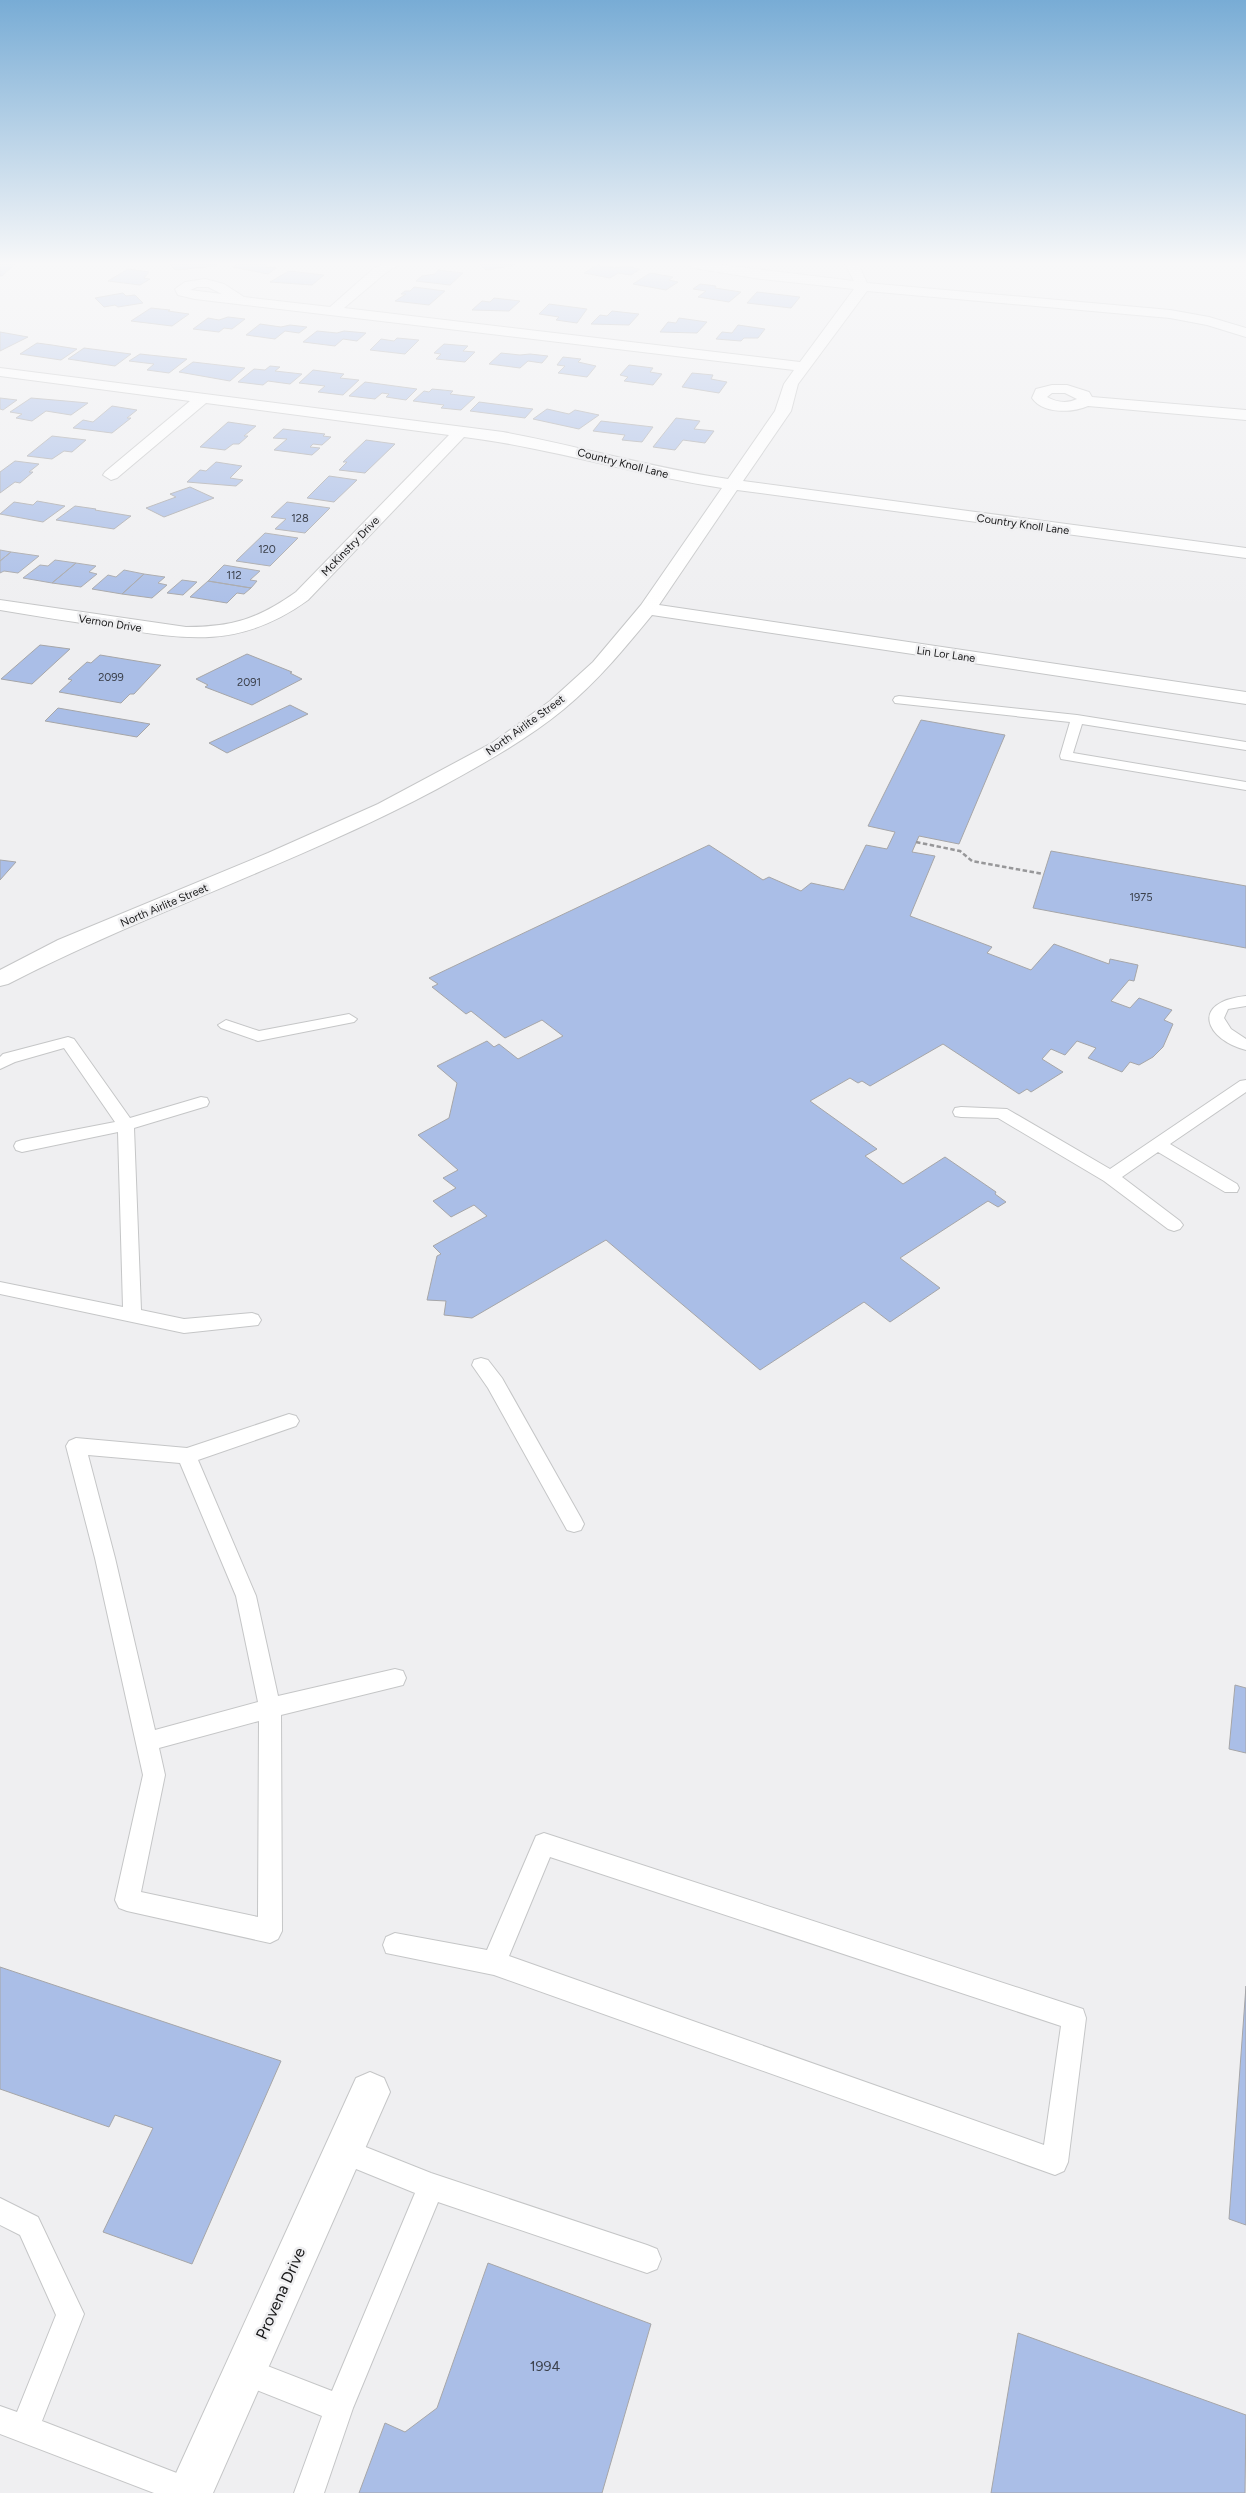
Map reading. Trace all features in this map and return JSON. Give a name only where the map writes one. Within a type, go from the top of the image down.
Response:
[{"type":"street","name":"Country Knoll Lane","points":[[65,380],[461,431],[548,445],[674,476],[1246,553]]},
{"type":"street","name":"North Airlite Street","points":[[0,979],[66,945],[276,858],[376,812],[499,747],[557,704],[600,666],[647,609],[784,412],[791,384],[794,380]]},
{"type":"street","points":[[111,475],[203,398]]},
{"type":"street","points":[[1085,400],[1246,415]]},
{"type":"street","name":"McKinstry Drive","points":[[221,632],[256,625],[288,608],[302,596],[461,431]]},
{"type":"street","name":"Vernon Drive","points":[[0,605],[169,632],[221,632]]},
{"type":"street","name":"Lin Lor Lane","points":[[647,609],[1246,698]]},
{"type":"street","name":"Provena Drive","points":[[190,2493],[370,2092]]},
{"type":"lane","points":[[899,700],[1077,719],[1246,746]]},
{"type":"lane","points":[[1077,719],[1066,756],[1246,786]]},
{"type":"lane","points":[[1246,1001],[1228,1004],[1220,1009],[1216,1016],[1217,1024],[1223,1032],[1246,1045]]},
{"type":"lane","points":[[226,1025],[258,1036],[350,1019]]},
{"type":"lane","points":[[0,1064],[9,1058],[68,1042],[126,1125],[132,1315]]},
{"type":"lane","points":[[1110,1177],[1246,1085]]},
{"type":"lane","points":[[22,1146],[126,1125],[201,1102]]},
{"type":"lane","points":[[961,1112],[1001,1113],[1110,1177],[1174,1226]]},
{"type":"lane","points":[[1159,1145],[1231,1188]]},
{"type":"lane","points":[[0,1288],[184,1326],[252,1320]]},
{"type":"lane","points":[[481,1366],[496,1383],[574,1524]]},
{"type":"lane","points":[[187,1456],[246,1596],[270,1708],[270,1931],[128,1900],[154,1775],[105,1558],[76,1446],[187,1456],[289,1421]]},
{"type":"lane","points":[[146,1742],[270,1708],[395,1678]]},
{"type":"lane","points":[[395,1945],[494,1963],[1055,2162],[1074,2018],[544,1844],[494,1963]]},
{"type":"lane","points":[[343,2151],[431,2186],[647,2259]]},
{"type":"lane","points":[[309,2493],[339,2408],[431,2186]]},
{"type":"lane","points":[[0,2211],[29,2226],[70,2314],[7,2424],[190,2493]]},
{"type":"lane","points":[[244,2372],[339,2408]]},
{"type":"path","points":[[916,842],[960,851],[972,861],[1044,874]]},
{"type":"building","points":[[240,380],[294,380],[290,384],[268,381],[263,385],[238,382]]},
{"type":"building","points":[[302,380],[359,380],[343,395],[318,392],[325,386],[299,383]]},
{"type":"building","points":[[625,380],[657,380],[653,385]]},
{"type":"building","points":[[687,380],[727,382],[719,393],[682,387]]},
{"type":"building","points":[[365,382],[417,389],[406,400],[386,397],[389,394],[382,393],[375,399],[349,396]]},
{"type":"building","points":[[432,389],[453,391],[450,394],[475,397],[461,410],[441,408],[444,405],[413,401],[424,391],[429,392]]},
{"type":"building","points":[[0,398],[17,400],[3,410],[0,409]]},
{"type":"building","points":[[31,398],[88,403],[71,415],[46,411],[32,421],[16,418],[22,414],[10,412]]},
{"type":"building","points":[[479,402],[533,409],[525,418],[470,411]]},
{"type":"building","points":[[112,406],[137,410],[127,418],[131,418],[112,433],[73,428],[83,420],[93,422]]},
{"type":"building","points":[[547,409],[569,414],[575,410],[599,415],[579,429],[533,419]]},
{"type":"building","points":[[676,418],[700,421],[694,429],[714,431],[705,443],[683,440],[675,450],[653,447]]},
{"type":"building","points":[[601,421],[653,427],[642,442],[622,440],[625,435],[593,431]]},
{"type":"building","points":[[228,422],[256,426],[244,436],[248,436],[239,444],[233,444],[225,450],[200,447]]},
{"type":"building","points":[[283,429],[325,434],[323,436],[331,437],[322,445],[313,444],[310,447],[320,448],[312,455],[274,450],[287,439],[273,438]]},
{"type":"building","points":[[52,436],[86,440],[72,452],[64,451],[52,459],[27,456]]},
{"type":"building","points":[[366,440],[395,444],[365,473],[339,470],[347,462],[343,462]]},
{"type":"building","points":[[15,461],[39,464],[20,483],[15,482],[0,493],[0,472]]},
{"type":"building","points":[[216,462],[242,466],[230,478],[243,480],[236,486],[187,482],[200,470],[206,471]]},
{"type":"building","points":[[329,476],[357,480],[334,502],[307,498]]},
{"type":"building","points":[[190,487],[214,498],[164,517],[146,508],[176,497],[170,494]]},
{"type":"building","points":[[37,501],[65,506],[43,522],[0,514],[14,502],[33,505]]},
{"type":"building","points":[[287,502],[330,508],[305,533],[275,529],[286,519],[271,517]]},
{"type":"building","points":[[75,506],[131,516],[114,529],[56,520]]},
{"type":"building","points":[[265,533],[298,538],[270,566],[236,561]]},
{"type":"building","points":[[0,550],[11,552],[0,561]]},
{"type":"building","points":[[11,552],[39,556],[18,573],[4,571],[0,573],[0,561]]},
{"type":"building","points":[[55,560],[76,563],[52,583],[23,578],[40,565],[48,566]]},
{"type":"building","points":[[76,563],[96,566],[89,572],[97,574],[81,587],[52,583]]},
{"type":"building","points":[[224,565],[260,571],[250,580],[257,581],[251,588],[208,581]]},
{"type":"building","points":[[124,570],[144,574],[122,594],[92,589],[108,575],[116,577]]},
{"type":"building","points":[[144,574],[165,577],[158,583],[167,585],[152,598],[122,594]]},
{"type":"building","points":[[182,580],[197,582],[183,595],[167,593]]},
{"type":"building","points":[[208,581],[251,588],[244,594],[237,593],[227,603],[190,597]]},
{"type":"building","points":[[40,645],[70,649],[32,684],[1,679]]},
{"type":"building","points":[[247,654],[292,672],[290,673],[302,679],[252,705],[205,687],[208,685],[196,679]]},
{"type":"building","points":[[100,655],[161,665],[134,694],[130,694],[121,703],[59,692],[72,680],[68,679],[87,662],[91,663]]},
{"type":"building","points":[[290,705],[308,714],[227,753],[209,743]]},
{"type":"building","points":[[58,708],[150,724],[137,737],[45,721]]},
{"type":"building","points":[[921,720],[1005,735],[959,844],[919,836],[912,852],[935,856],[910,916],[992,947],[987,953],[1031,970],[1054,944],[1109,964],[1110,959],[1138,965],[1134,981],[1129,980],[1111,1001],[1130,1008],[1139,998],[1172,1010],[1164,1020],[1173,1024],[1163,1047],[1153,1057],[1139,1065],[1130,1062],[1122,1072],[1088,1058],[1096,1048],[1077,1041],[1065,1055],[1051,1049],[1042,1059],[1063,1072],[1031,1092],[1027,1089],[1019,1094],[943,1044],[870,1086],[862,1081],[858,1083],[850,1078],[810,1101],[877,1149],[865,1156],[903,1184],[945,1157],[996,1192],[995,1194],[1006,1202],[998,1207],[988,1201],[900,1258],[940,1288],[890,1322],[864,1302],[760,1370],[606,1240],[472,1318],[444,1315],[446,1301],[427,1300],[437,1256],[441,1254],[433,1246],[487,1216],[474,1205],[451,1217],[433,1201],[456,1188],[443,1178],[458,1170],[418,1135],[449,1118],[457,1083],[437,1066],[487,1041],[494,1047],[499,1044],[518,1059],[563,1036],[542,1020],[505,1038],[471,1011],[466,1014],[432,987],[438,984],[429,978],[709,845],[763,880],[769,877],[801,891],[811,883],[844,890],[866,845],[887,849],[895,832],[868,826]]},
{"type":"building","points":[[1051,851],[1246,886],[1246,948],[1033,908]]},
{"type":"building","points":[[0,860],[16,862],[0,880]]},
{"type":"building","points":[[1235,1685],[1246,1688],[1246,1753],[1229,1749]]},
{"type":"building","points":[[0,1967],[281,2061],[192,2264],[103,2232],[153,2128],[115,2115],[109,2127],[0,2089]]},
{"type":"building","points":[[1246,1986],[1246,2225],[1229,2219]]},
{"type":"building","points":[[488,2263],[651,2324],[602,2493],[359,2493],[385,2423],[405,2432],[437,2408]]},
{"type":"building","points":[[1018,2333],[1246,2415],[1245,2493],[991,2493]]}]
